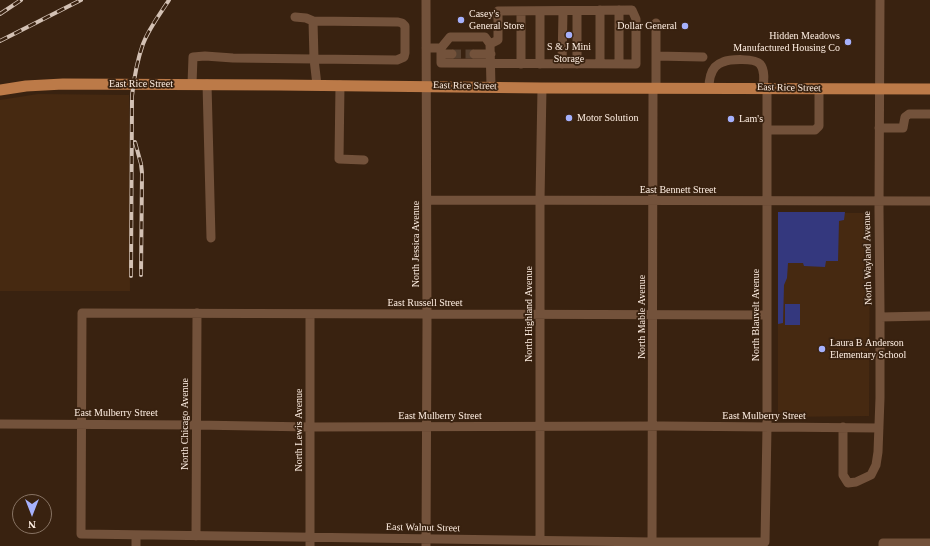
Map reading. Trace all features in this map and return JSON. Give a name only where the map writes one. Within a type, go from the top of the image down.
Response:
[{"type":"main road","name":"East Rice Street","points":[[0,90],[26,86],[63,84],[340,85],[542,88],[930,89]]},
{"type":"street","name":"North Jessica Avenue","points":[[426,0],[426,542]]},
{"type":"street","name":"North Wayland Avenue","points":[[843,427],[843,475],[848,483],[856,482],[871,475],[876,465],[878,452],[880,317],[880,0]]},
{"type":"street","points":[[600,10],[600,64]]},
{"type":"street","points":[[619,10],[619,64]]},
{"type":"street","points":[[474,54],[491,59],[521,64],[636,64],[636,19],[632,10],[498,11],[498,40],[490,44]]},
{"type":"street","points":[[521,64],[522,11]]},
{"type":"street","points":[[540,11],[540,64]]},
{"type":"street","points":[[562,64],[563,11]]},
{"type":"street","points":[[577,11],[577,64]]},
{"type":"street","points":[[192,84],[193,56],[232,58],[397,60],[404,57],[405,26],[402,23],[313,21],[306,18],[295,17]]},
{"type":"street","points":[[313,21],[309,59],[317,85]]},
{"type":"street","name":"North Mable Avenue","points":[[652,544],[652,201],[656,23]]},
{"type":"street","points":[[491,59],[441,63],[441,51],[450,37],[484,38],[490,44],[491,59],[491,87]]},
{"type":"street","points":[[426,48],[452,54]]},
{"type":"street","points":[[656,56],[704,57]]},
{"type":"street","name":"North Blauvelt Avenue","points":[[709,88],[710,76],[714,67],[723,62],[730,60],[758,61],[763,69],[767,130],[767,427],[765,542]]},
{"type":"street","points":[[207,84],[211,238]]},
{"type":"street","points":[[340,85],[339,160],[364,160]]},
{"type":"street","name":"North Highland Avenue","points":[[540,540],[540,200],[542,88]]},
{"type":"street","points":[[767,130],[815,130],[819,126],[819,89]]},
{"type":"street","points":[[879,128],[903,128],[905,117],[909,114],[930,114]]},
{"type":"street","name":"East Bennett Street","points":[[427,200],[930,201]]},
{"type":"street","name":"East Russell Street","points":[[82,424],[82,313],[767,315]]},
{"type":"street","name":"North Chicago Avenue","points":[[196,536],[197,313]]},
{"type":"street","name":"North Lewis Avenue","points":[[310,314],[310,542]]},
{"type":"street","points":[[880,317],[930,316]]},
{"type":"street","name":"East Mulberry Street","points":[[0,424],[196,424],[310,427],[653,426],[879,428]]},
{"type":"street","name":"East Walnut Street","points":[[82,424],[81,534],[196,536],[310,542],[540,540],[652,544],[765,542]]},
{"type":"street","points":[[136,535],[136,546]]},
{"type":"street","points":[[882,545],[930,542]]},
{"type":"shaded area","points":[[38,94],[129,95],[130,291],[0,291],[0,100]]},
{"type":"shaded area","points":[[778,212],[845,212],[844,220],[839,221],[838,261],[826,261],[825,267],[804,266],[803,263],[788,263],[787,278],[784,285],[783,323],[778,324]]},
{"type":"shaded area","points":[[779,213],[870,213],[869,416],[778,417]]},
{"type":"shaded area","points":[[785,304],[800,304],[800,325],[785,325]]},
{"type":"tunnel","points":[[452,54],[474,54]]},
{"type":"railway","points":[[0,14],[21,0]]},
{"type":"railway","points":[[0,41],[81,0]]},
{"type":"railway","points":[[131,276],[132,96],[137,63],[145,38],[169,0]]},
{"type":"railway","points":[[135,142],[142,173],[141,275]]},
{"type":"place","name":"Casey's General Store","points":[[461,20]]},
{"type":"place","name":"Dollar General","points":[[685,26]]},
{"type":"place","name":"S & J Mini Storage","points":[[569,35]]},
{"type":"place","name":"Hidden Meadows Manufactured Housing Co","points":[[848,42]]},
{"type":"place","name":"Motor Solution","points":[[569,118]]},
{"type":"place","name":"Lam's","points":[[731,119]]},
{"type":"place","name":"Laura B Anderson Elementary School","points":[[822,349]]}]
